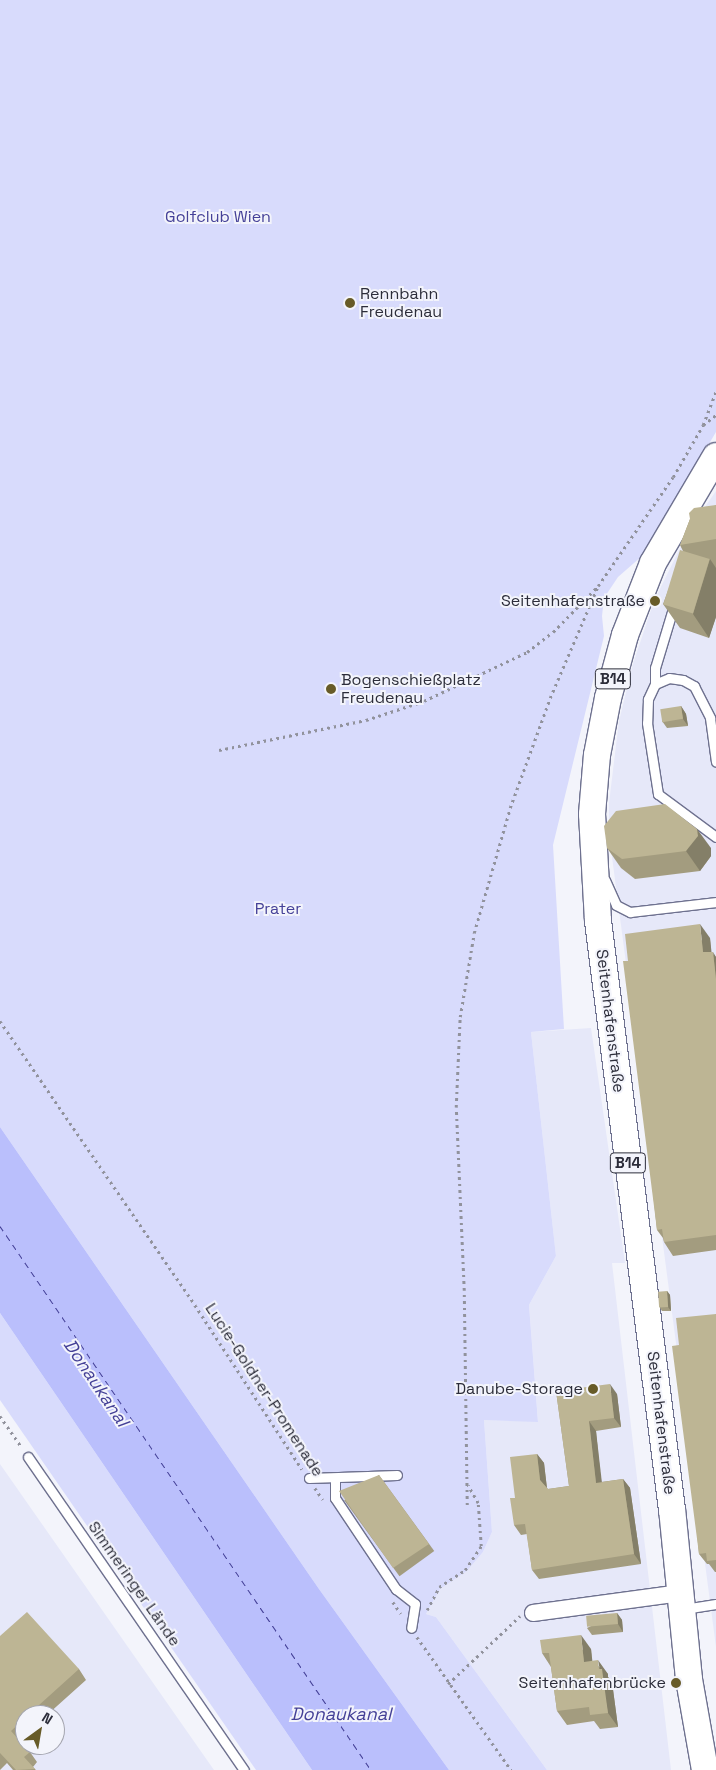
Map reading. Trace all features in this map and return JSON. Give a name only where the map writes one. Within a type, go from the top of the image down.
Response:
[{"type":"main road","name":"Seitenhafenstraße","points":[[706,1770],[690,1688],[682,1601],[598,921],[592,814],[594,788],[608,698],[625,635],[653,563],[716,456]]},
{"type":"street","points":[[533,1613],[682,1601]]},
{"type":"lane","points":[[678,594],[655,668],[655,684],[648,698],[648,723],[658,794],[716,837]]},
{"type":"lane","points":[[655,684],[669,678],[683,680],[694,686],[710,718],[716,762]]},
{"type":"lane","points":[[594,788],[600,820],[603,876],[616,905],[630,912],[716,902]]},
{"type":"lane","name":"Simmeringer Lände","points":[[28,1457],[244,1770]]},
{"type":"lane","points":[[309,1478],[334,1479],[397,1475]]},
{"type":"lane","points":[[334,1479],[335,1498],[396,1589],[416,1604],[410,1628]]},
{"type":"lane","points":[[682,1601],[716,1604]]},
{"type":"path","points":[[218,750],[366,720],[424,702],[527,652],[553,632],[598,586],[639,529],[703,425],[716,391]]},
{"type":"path","points":[[703,425],[716,415]]},
{"type":"path","points":[[467,1505],[464,1290],[456,1107],[460,1017],[474,933],[510,808],[550,698],[598,586]]},
{"type":"path","name":"Lucie-Goldner-Promenade","points":[[0,1021],[195,1305],[325,1502]]},
{"type":"path","points":[[0,1416],[28,1457]]},
{"type":"path","points":[[410,1628],[424,1616],[439,1588],[465,1570],[481,1546],[478,1503],[467,1484]]},
{"type":"path","points":[[389,1596],[448,1684],[511,1770]]},
{"type":"path","points":[[448,1684],[511,1622],[533,1613]]},
{"type":"shaded area","points":[[716,491],[716,1647],[609,834],[609,803],[619,721],[633,664],[654,601],[689,530]]},
{"type":"shaded area","points":[[591,1028],[625,1263],[612,1263],[671,1770],[547,1770],[436,1617],[426,1614],[440,1589],[467,1571],[483,1552],[492,1532],[484,1420],[538,1421],[529,1305],[556,1256],[531,1032]]},
{"type":"shaded area","points":[[0,1464],[214,1770],[0,1770]]},
{"type":"green space","points":[[0,0],[716,0],[716,432],[642,556],[618,577],[604,598],[602,616],[604,636],[553,845],[564,1029],[531,1032],[556,1256],[529,1305],[538,1422],[484,1420],[492,1532],[483,1552],[467,1571],[440,1589],[426,1614],[436,1617],[547,1770],[449,1770],[319,1589],[0,1127]]},
{"type":"green space","points":[[0,1313],[312,1770],[256,1770],[0,1400]]},
{"type":"water","name":"Donaukanal","points":[[0,1127],[319,1589],[449,1770],[312,1770],[0,1313]]},
{"type":"building","points":[[716,505],[716,539],[680,545],[690,519],[689,513],[694,508]]},
{"type":"building","points":[[680,550],[710,559],[693,614],[663,605]]},
{"type":"building","points":[[681,706],[683,719],[662,722],[660,709]]},
{"type":"building","points":[[665,804],[697,829],[698,836],[686,851],[622,859],[607,848],[604,826],[616,811]]},
{"type":"building","points":[[700,924],[703,952],[713,952],[716,979],[716,1235],[664,1242],[662,1229],[657,1230],[623,961],[628,961],[625,934]]},
{"type":"building","points":[[667,1291],[668,1307],[659,1308],[658,1292]]},
{"type":"building","points":[[716,1314],[716,1560],[707,1561],[706,1553],[699,1554],[672,1346],[679,1345],[676,1318]]},
{"type":"building","points":[[610,1384],[614,1418],[589,1421],[596,1483],[623,1479],[634,1554],[532,1570],[525,1524],[514,1525],[510,1498],[515,1498],[510,1457],[537,1454],[540,1480],[548,1489],[569,1486],[556,1391]]},
{"type":"building","points":[[379,1475],[429,1544],[393,1568],[339,1491]]},
{"type":"building","points":[[27,1612],[79,1669],[39,1705],[15,1705],[15,1727],[11,1731],[15,1735],[15,1755],[26,1755],[24,1757],[35,1769],[16,1770],[0,1753],[0,1636]]},
{"type":"building","points":[[617,1613],[618,1624],[587,1627],[586,1616]]},
{"type":"building","points":[[581,1635],[584,1662],[598,1660],[599,1669],[602,1669],[608,1713],[590,1715],[589,1707],[557,1711],[549,1653],[542,1653],[540,1640]]},
{"type":"ferry route","points":[[0,1226],[371,1770]]},
{"type":"place","name":"Rennbahn Freudenau","points":[[350,303]]},
{"type":"place","name":"Seitenhafenstraße","points":[[655,601]]},
{"type":"place","name":"Bogenschießplatz Freudenau","points":[[331,689]]},
{"type":"place","name":"Danube-Storage","points":[[593,1389]]},
{"type":"place","name":"Seitenhafenbrücke","points":[[676,1683]]},
{"type":"park label","name":"Golfclub Wien","points":[[218,217]]},
{"type":"park label","name":"Prater","points":[[278,909]]}]
